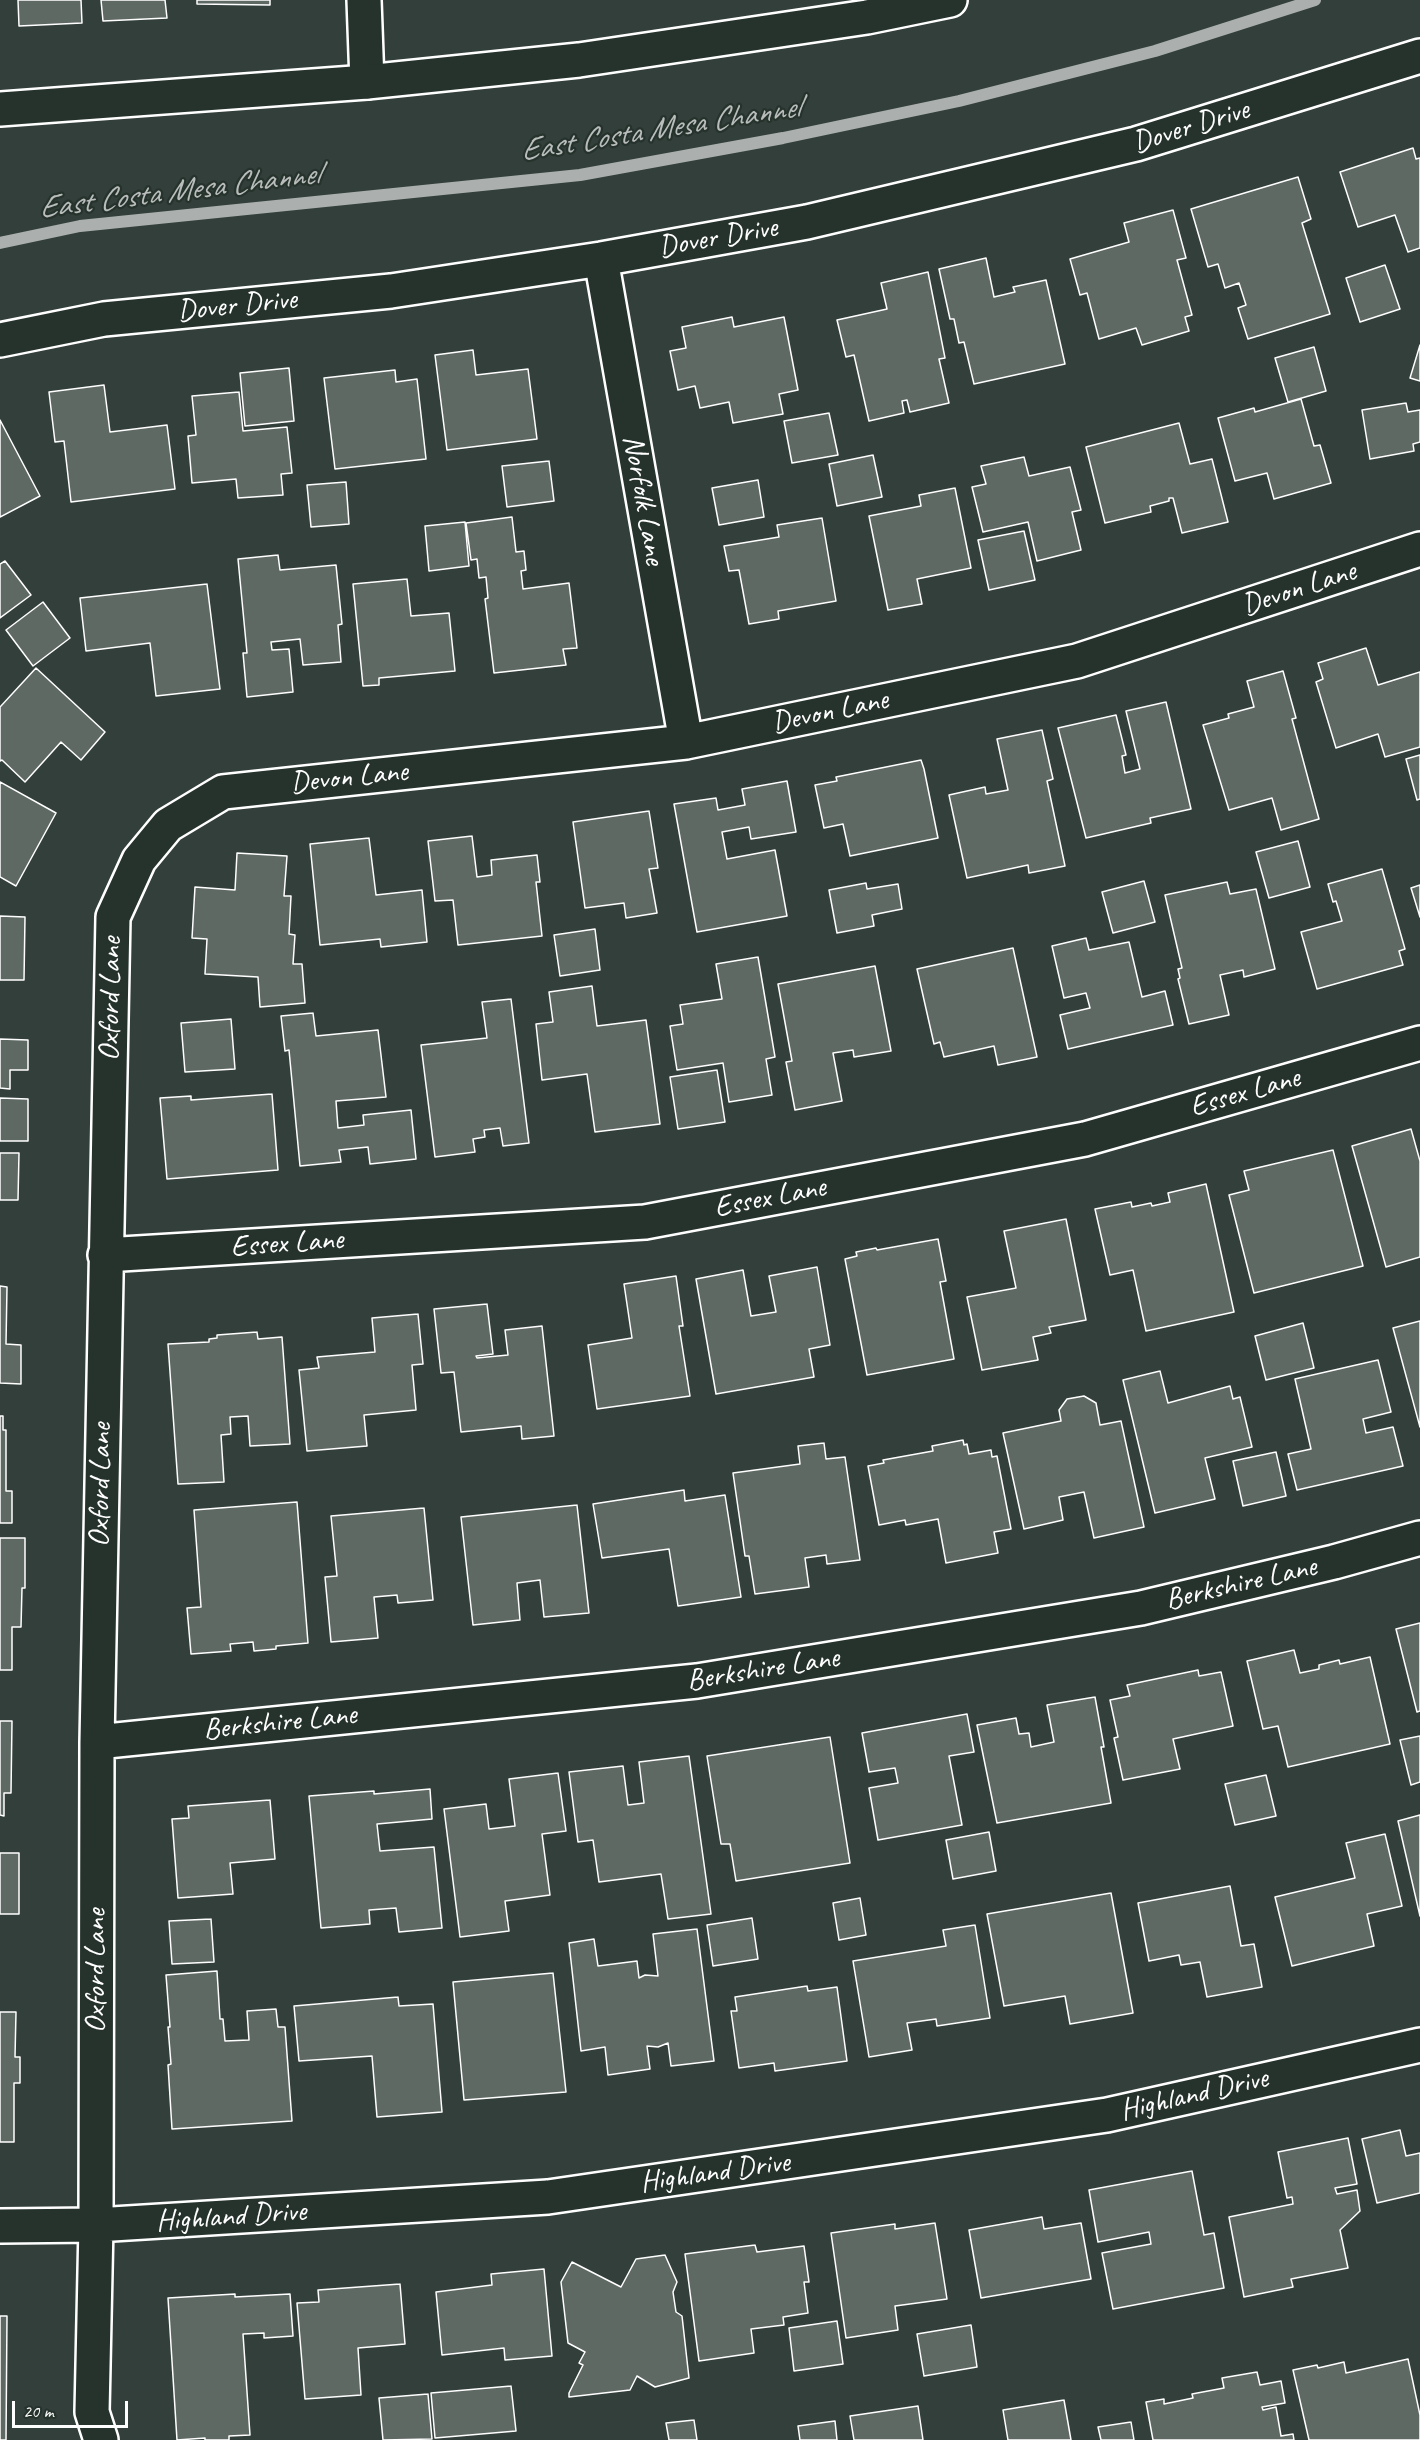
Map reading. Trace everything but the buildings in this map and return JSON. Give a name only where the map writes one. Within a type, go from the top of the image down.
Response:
[{"type":"street","points":[[364,0],[367,82]]},
{"type":"street","points":[[0,109],[367,82],[579,60],[866,9],[950,0]]},
{"type":"street","name":"Dover Drive","points":[[0,340],[104,319],[391,291],[601,258],[807,222],[1136,144],[1420,56]]},
{"type":"street","name":"Norfolk Lane","points":[[601,258],[686,742]]},
{"type":"street","name":"Devon Lane","points":[[223,792],[686,742],[1077,662],[1420,549]]},
{"type":"street","name":"Oxford Lane","points":[[101,2440],[92,2412],[96,2225],[97,1742],[113,917],[140,860],[168,825],[223,792]]},
{"type":"street","name":"Essex Lane","points":[[105,1255],[645,1222],[1084,1139],[1420,1043]]},
{"type":"street","name":"Berkshire Lane","points":[[97,1742],[697,1681],[1141,1608],[1420,1538]]},
{"type":"street","name":"Highland Drive","points":[[0,2226],[96,2225],[548,2197],[1107,2115],[1420,2045]]},
{"type":"waterway","name":"East Costa Mesa Channel","points":[[0,243],[80,226],[580,175],[783,138],[959,101],[1155,51],[1315,0]]}]
